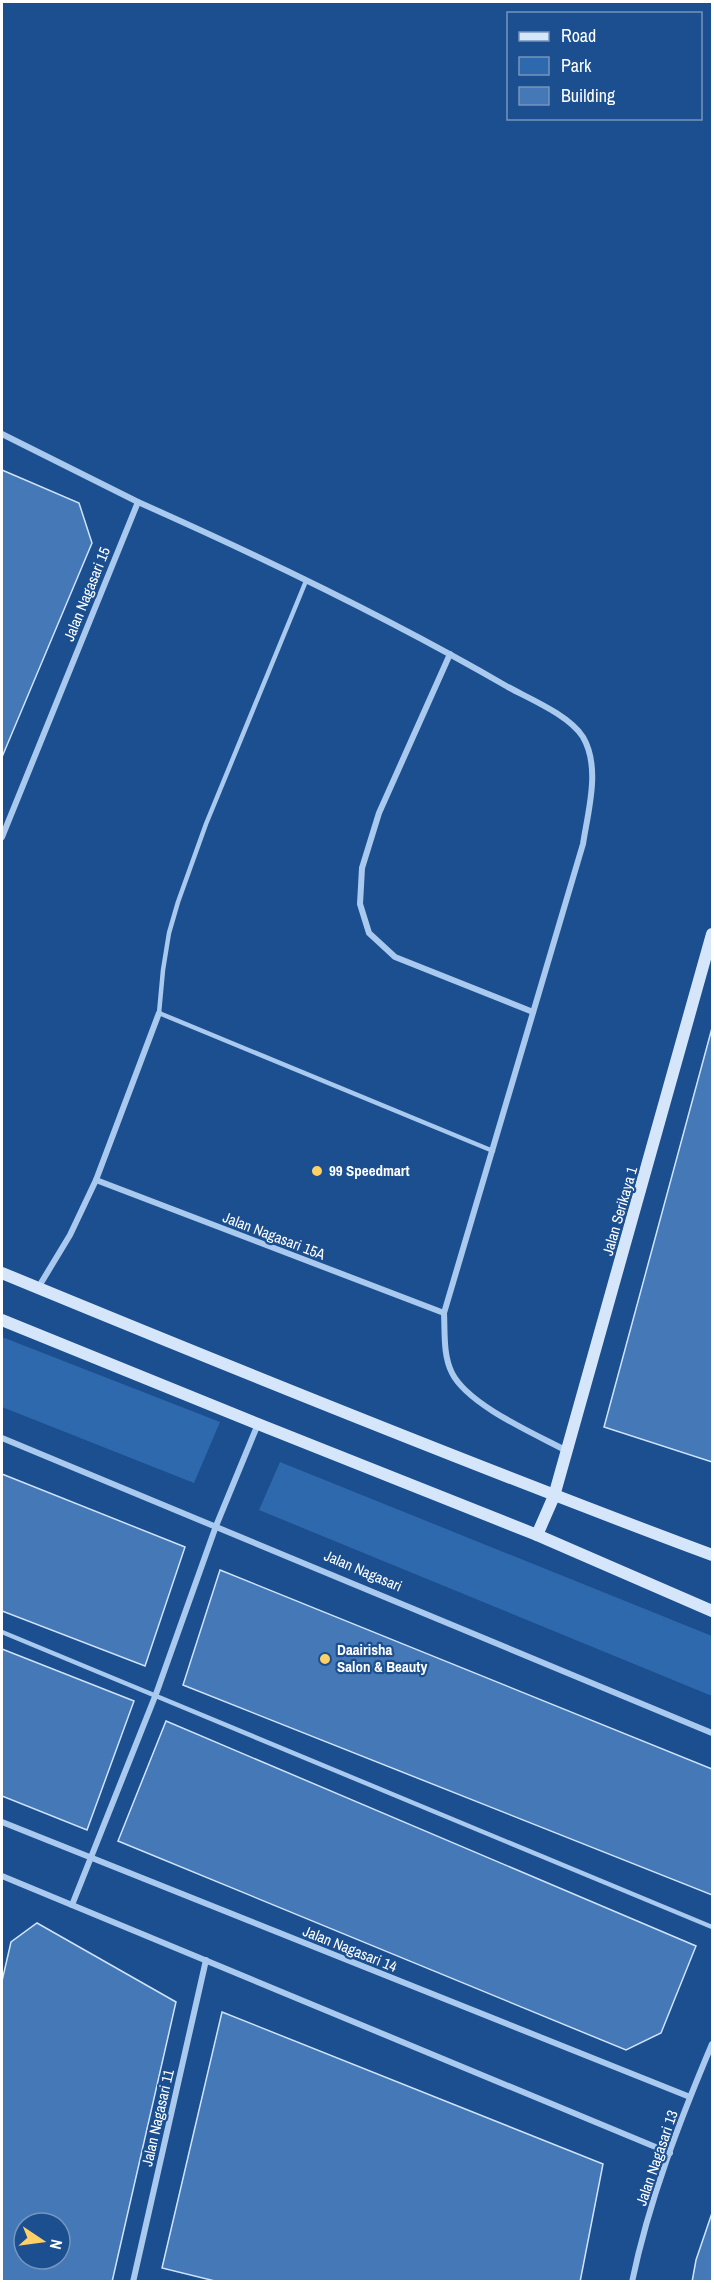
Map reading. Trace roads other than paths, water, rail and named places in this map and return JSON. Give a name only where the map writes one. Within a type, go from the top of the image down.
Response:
[{"type":"street","points":[[2,434],[138,502],[221,538],[450,654],[565,720],[582,737],[592,764],[591,793],[583,844],[494,1151],[444,1313],[446,1354],[452,1374],[458,1381],[477,1402],[567,1451]]},
{"type":"street","name":"Jalan Nagasari 15","points":[[2,837],[138,502]]},
{"type":"street","points":[[450,654],[379,813],[362,868],[360,904],[369,933],[395,957],[533,1012]]},
{"type":"street","name":"Jalan Serikaya 1","points":[[537,1535],[554,1496],[712,934]]},
{"type":"street","points":[[38,1288],[70,1235],[96,1180],[159,1013]]},
{"type":"street","name":"Jalan Nagasari 15A","points":[[96,1180],[444,1313]]},
{"type":"street","points":[[2,1273],[554,1496],[712,1555]]},
{"type":"street","points":[[2,1320],[537,1535],[712,1611]]},
{"type":"street","points":[[72,1905],[156,1695],[216,1526],[258,1424]]},
{"type":"street","name":"Jalan Nagasari","points":[[2,1438],[712,1733]]},
{"type":"street","name":"Jalan Nagasari 14","points":[[2,1822],[690,2097]]},
{"type":"street","points":[[2,1876],[670,2153]]},
{"type":"street","name":"Jalan Nagasari 11","points":[[133,2282],[206,1960]]},
{"type":"street","name":"Jalan Nagasari 13","points":[[632,2282],[638,2253],[670,2153],[712,2044]]},
{"type":"lane","points":[[306,581],[206,824],[178,902],[169,933],[159,1013],[494,1151]]},
{"type":"lane","points":[[2,1632],[712,1927]]},
{"type":"place","name":"99 Speedmart","points":[[317,1171]]},
{"type":"place","name":"Daairisha Salon & Beauty","points":[[325,1659]]}]
